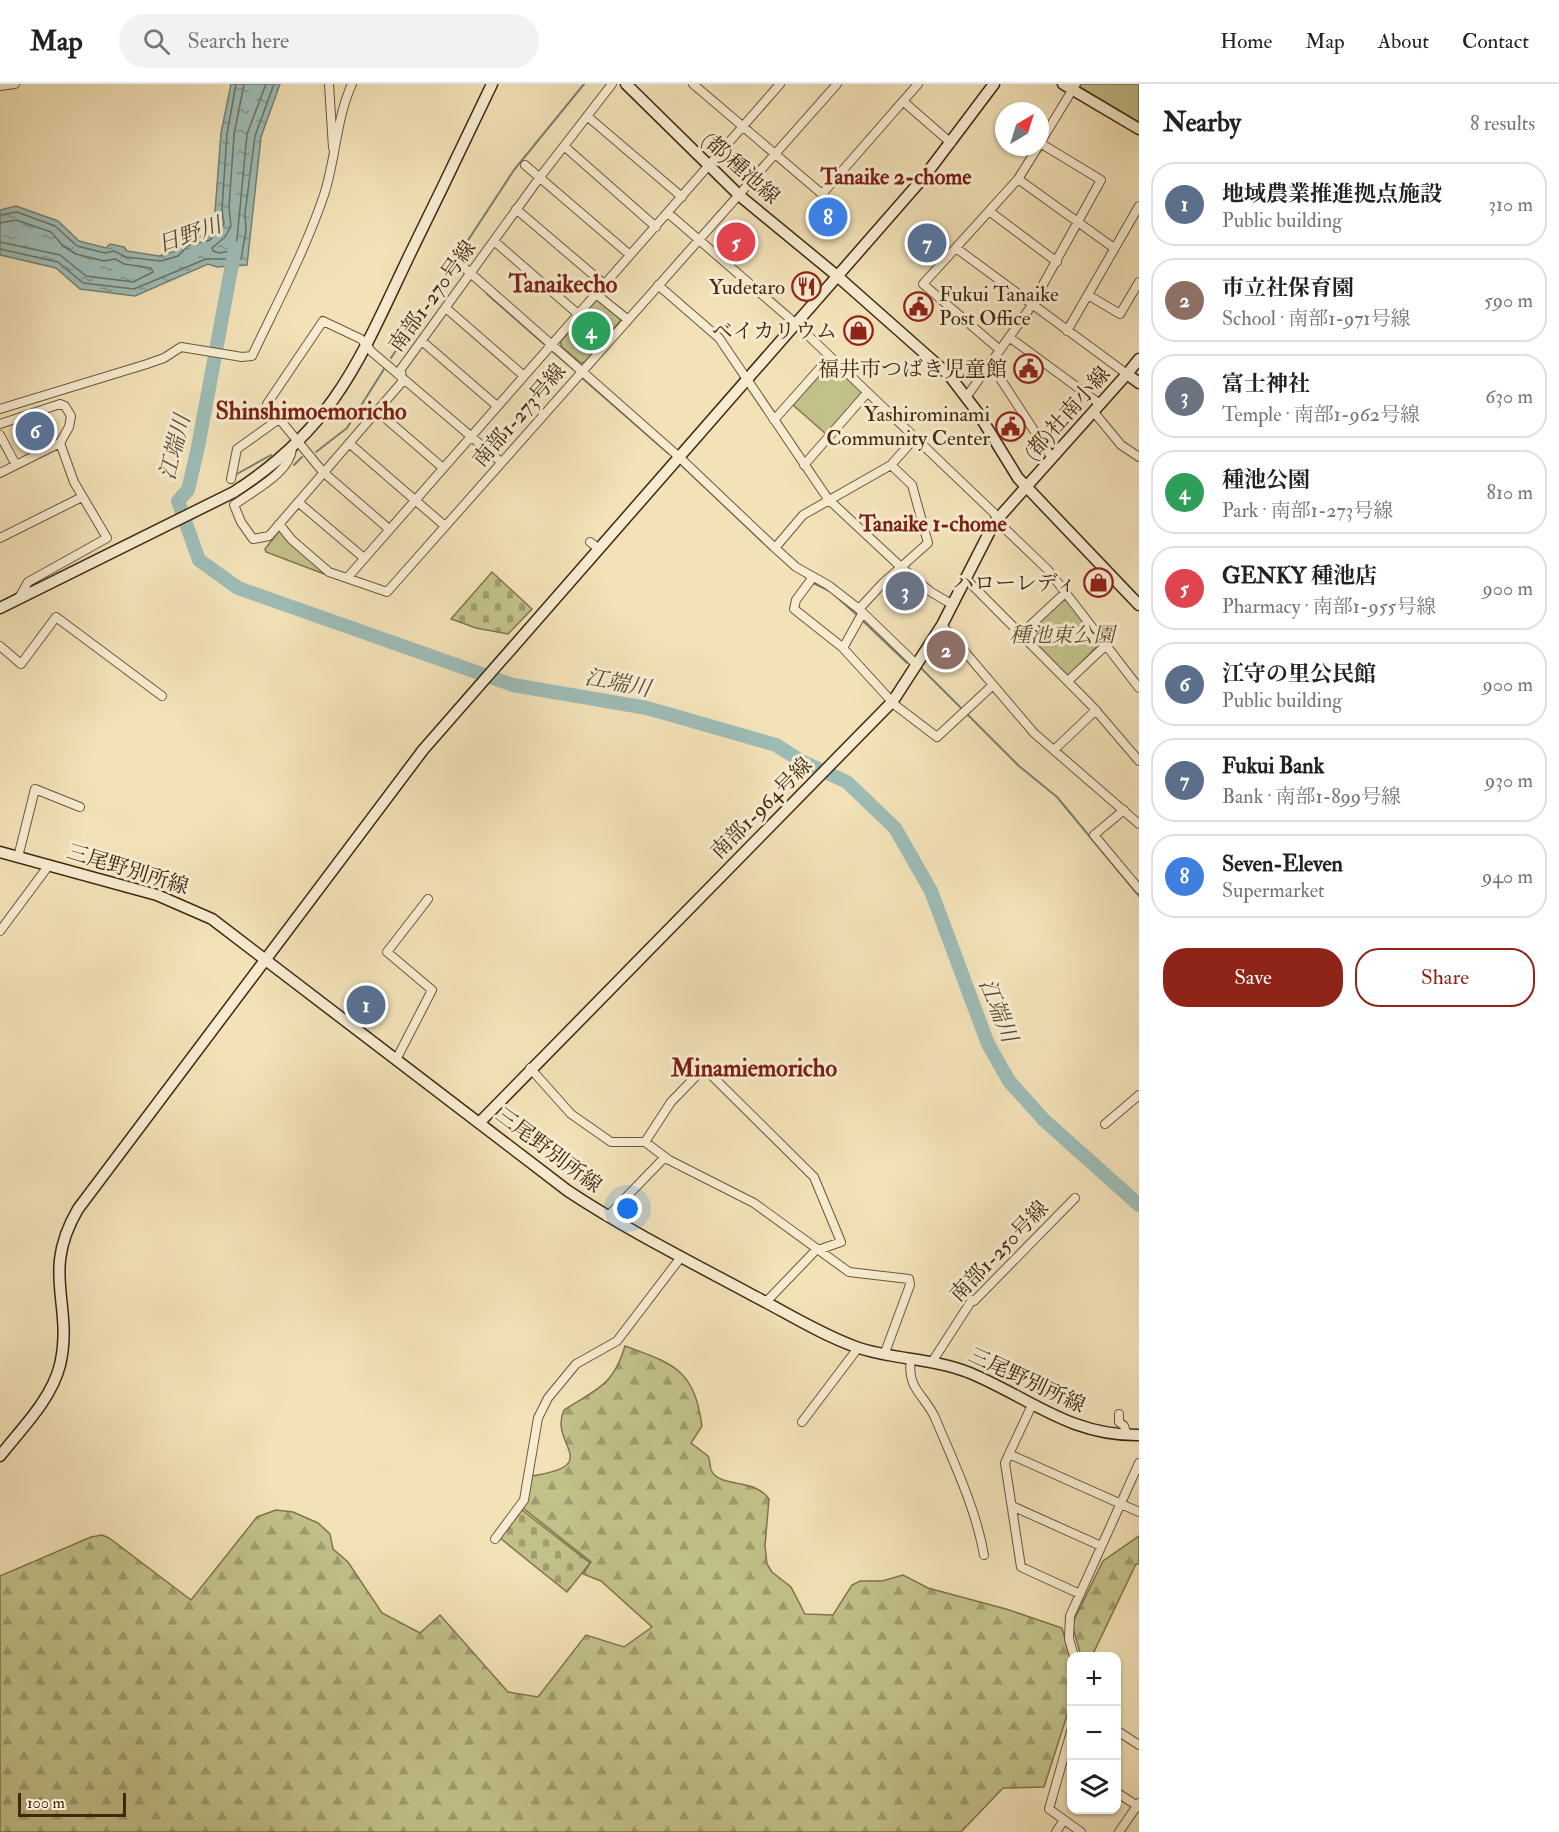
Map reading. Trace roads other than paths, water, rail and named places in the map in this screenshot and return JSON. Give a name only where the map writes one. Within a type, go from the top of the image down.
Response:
[{"type":"street","points":[[0,86],[15,84]]},
{"type":"street","points":[[329,84],[333,159]]},
{"type":"street","points":[[0,409],[147,364],[164,358],[181,347],[242,357],[252,356],[313,227],[337,147],[341,111],[352,84]]},
{"type":"street","points":[[0,608],[234,492],[263,473],[296,445],[336,398],[367,345],[492,84]]},
{"type":"street","name":"南部1-270号線","points":[[296,445],[292,457],[283,468],[234,505],[241,522],[253,538],[269,536],[402,382],[401,369],[447,309],[516,209],[612,84]]},
{"type":"street","name":"(都)種池線","points":[[626,84],[740,196],[836,275],[949,375],[967,396],[1025,487],[1139,604]]},
{"type":"street","points":[[693,84],[822,195],[918,84]]},
{"type":"street","points":[[765,84],[774,91]]},
{"type":"street","points":[[348,577],[780,84]]},
{"type":"street","name":"南部1-273号線","points":[[279,524],[292,540],[328,572],[387,592],[837,84]]},
{"type":"street","points":[[0,1456],[47,1396],[57,1373],[63,1341],[58,1265],[61,1246],[71,1221],[423,750],[594,545],[678,456],[951,143],[993,84]]},
{"type":"street","points":[[1049,125],[1070,86],[1139,129]]},
{"type":"street","points":[[904,102],[951,143]]},
{"type":"street","points":[[587,116],[682,197]]},
{"type":"street","points":[[564,146],[656,227]]},
{"type":"street","points":[[967,396],[1032,304],[1101,180],[1049,150]]},
{"type":"street","points":[[1000,350],[923,284],[1018,179],[1032,156]]},
{"type":"street","points":[[525,165],[630,255]]},
{"type":"street","points":[[1018,179],[1114,248]]},
{"type":"street","points":[[1067,331],[1139,206]]},
{"type":"street","points":[[516,209],[604,284]]},
{"type":"street","points":[[989,211],[1057,262]]},
{"type":"street","points":[[668,213],[795,323],[1048,570],[1139,688]]},
{"type":"street","points":[[494,241],[578,314]]},
{"type":"street","points":[[956,248],[1127,375],[1139,359]]},
{"type":"street","points":[[459,262],[678,456],[796,567],[861,612],[916,664]]},
{"type":"street","points":[[1088,295],[1120,314],[1139,282]]},
{"type":"street","points":[[658,285],[718,338],[828,499],[901,567],[931,592],[953,604]]},
{"type":"street","points":[[596,294],[627,319]]},
{"type":"street","points":[[447,309],[524,376]]},
{"type":"street","points":[[389,529],[323,472],[296,445],[267,404],[322,321],[362,339],[501,462]]},
{"type":"street","points":[[1009,337],[1097,408],[1122,444],[1139,457]]},
{"type":"street","points":[[423,342],[497,406]]},
{"type":"street","points":[[774,420],[830,357]]},
{"type":"street","points":[[990,363],[1052,458]]},
{"type":"street","name":"(都)社南小線","points":[[1025,487],[1127,375],[1139,383]]},
{"type":"street","points":[[804,465],[867,393]]},
{"type":"street","points":[[0,424],[60,404],[65,406],[72,416],[60,443],[0,473]]},
{"type":"street","points":[[377,411],[443,468]]},
{"type":"street","points":[[231,479],[237,449],[279,419]]},
{"type":"street","points":[[0,435],[16,465]]},
{"type":"street","points":[[775,548],[803,515],[891,465],[914,439]]},
{"type":"street","points":[[18,600],[28,582],[107,538],[82,497],[60,443]]},
{"type":"street","points":[[349,443],[445,526]]},
{"type":"street","points":[[843,648],[861,612],[901,567],[928,543],[912,485],[891,465]]},
{"type":"street","name":"南部1-964号線","points":[[480,1122],[530,1068],[893,701],[942,625],[997,519],[1025,487]]},
{"type":"street","points":[[0,538],[82,497]]},
{"type":"street","points":[[298,502],[364,558]]},
{"type":"street","points":[[813,577],[796,600],[794,609],[843,648],[893,701],[937,737],[993,686]]},
{"type":"street","points":[[966,579],[1136,751],[1139,761]]},
{"type":"street","points":[[1021,634],[1065,593]]},
{"type":"street","points":[[0,646],[21,664],[56,618],[162,696]]},
{"type":"street","points":[[942,625],[1034,733],[1139,824]]},
{"type":"street","points":[[1068,681],[1105,646]]},
{"type":"street","points":[[1054,750],[1096,710]]},
{"type":"street","points":[[18,857],[35,789],[80,807]]},
{"type":"street","points":[[1124,810],[1094,835],[1139,889]]},
{"type":"street","name":"三尾野別所線","points":[[0,852],[180,903],[212,919],[397,1058],[568,1191],[607,1217],[766,1302],[858,1348],[884,1355],[932,1362],[971,1373],[1067,1422],[1106,1433],[1133,1435]]},
{"type":"street","points":[[0,931],[49,865]]},
{"type":"street","points":[[397,1058],[432,990],[387,952],[428,899]]},
{"type":"street","points":[[530,1068],[571,1114],[611,1142],[645,1142],[665,1157],[754,1203],[849,1272],[909,1279],[910,1285],[884,1355]]},
{"type":"street","points":[[645,1142],[671,1102],[704,1068],[814,1178],[841,1242],[818,1250],[766,1302]]},
{"type":"street","points":[[1105,1124],[1139,1095]]},
{"type":"street","points":[[607,1217],[665,1157]]},
{"type":"street","name":"南部1-250号線","points":[[932,1362],[972,1300],[974,1301],[1075,1198]]},
{"type":"street","points":[[495,1539],[524,1500],[538,1418],[548,1398],[576,1364],[617,1341],[681,1257]]},
{"type":"street","points":[[802,1422],[858,1348]]},
{"type":"street","points":[[911,1359],[910,1380],[935,1418],[966,1491],[984,1555]]},
{"type":"street","points":[[1032,1405],[1005,1463],[1021,1567],[1080,1594]]},
{"type":"street","points":[[1106,1433],[1119,1416],[1133,1435]]},
{"type":"street","points":[[1009,1454],[1139,1512]]},
{"type":"street","points":[[1073,1652],[1068,1627],[1080,1594],[1139,1463]]},
{"type":"street","points":[[1012,1506],[1101,1546]]},
{"type":"street","points":[[1121,1733],[1139,1745]]},
{"type":"street","points":[[1067,1742],[1049,1809],[1081,1832]]},
{"type":"street","points":[[1062,1759],[1067,1762]]},
{"type":"street","points":[[1119,1832],[1138,1805],[1121,1795]]},
{"type":"street","points":[[1056,1832],[1064,1820]]},
{"type":"water","points":[[231,84],[280,84],[261,137],[247,265],[217,267],[208,264],[135,296],[80,289],[56,268],[0,255],[0,210],[16,206],[58,221],[79,241],[106,248],[110,244],[124,247],[127,251],[159,256],[175,251],[185,240],[207,235],[218,223],[215,212],[221,133]]},
{"type":"waterway","points":[[391,358],[514,170],[584,84]]},
{"type":"waterway","name":"江端川","points":[[235,248],[198,447],[188,490],[178,501],[199,560],[238,588],[513,685],[647,708],[776,745],[801,761],[847,782],[895,828],[931,891],[988,1044],[1009,1081],[1044,1120],[1139,1205]]},
{"type":"waterway","points":[[487,294],[544,344]]},
{"type":"waterway","points":[[553,352],[574,370]]},
{"type":"waterway","points":[[316,452],[347,428],[384,369]]},
{"type":"waterway","points":[[581,377],[669,454]]},
{"type":"waterway","points":[[235,475],[271,455]]},
{"type":"waterway","points":[[294,465],[302,457]]},
{"type":"waterway","points":[[679,463],[770,549]]},
{"type":"waterway","points":[[778,556],[807,578]]},
{"type":"waterway","points":[[813,583],[830,591],[858,616]]},
{"type":"waterway","points":[[863,621],[907,663]]},
{"type":"waterway","points":[[921,668],[961,708]]},
{"type":"waterway","points":[[968,715],[1019,766],[1057,797],[1139,896]]},
{"type":"place","name":"Seven-Eleven","points":[[828,217]]},
{"type":"place","name":"GENKY 種池店","points":[[736,242]]},
{"type":"place","name":"Fukui Bank","points":[[927,243]]},
{"type":"place","name":"Yudetaro","points":[[806,287]]},
{"type":"place","name":"Fukui Tanaike Post Office","points":[[918,306]]},
{"type":"place","name":"種池公園","points":[[591,331]]},
{"type":"place","name":"ベイカリウム","points":[[858,331]]},
{"type":"place","name":"福井市つばき児童館","points":[[1028,369]]},
{"type":"place","name":"Yashirominami Community Center","points":[[1011,426]]},
{"type":"place","name":"江守の里公民館","points":[[35,431]]},
{"type":"place","name":"ハローレディ","points":[[1098,583]]},
{"type":"place","name":"富士神社","points":[[905,591]]},
{"type":"place","name":"市立社保育園","points":[[946,650]]},
{"type":"place","name":"地域農業推進拠点施設","points":[[366,1005]]},
{"type":"district","name":"Tanaike 2-chome","points":[[896,176]]},
{"type":"district","name":"Tanaikecho","points":[[563,284]]},
{"type":"district","name":"Shinshimoemoricho","points":[[311,411]]},
{"type":"district","name":"Tanaike 1-chome","points":[[933,523]]},
{"type":"district","name":"Minamiemoricho","points":[[754,1068]]},
{"type":"water label","name":"日野川","points":[[189,234]]},
{"type":"park label","name":"種池東公園","points":[[1062,635]]}]
